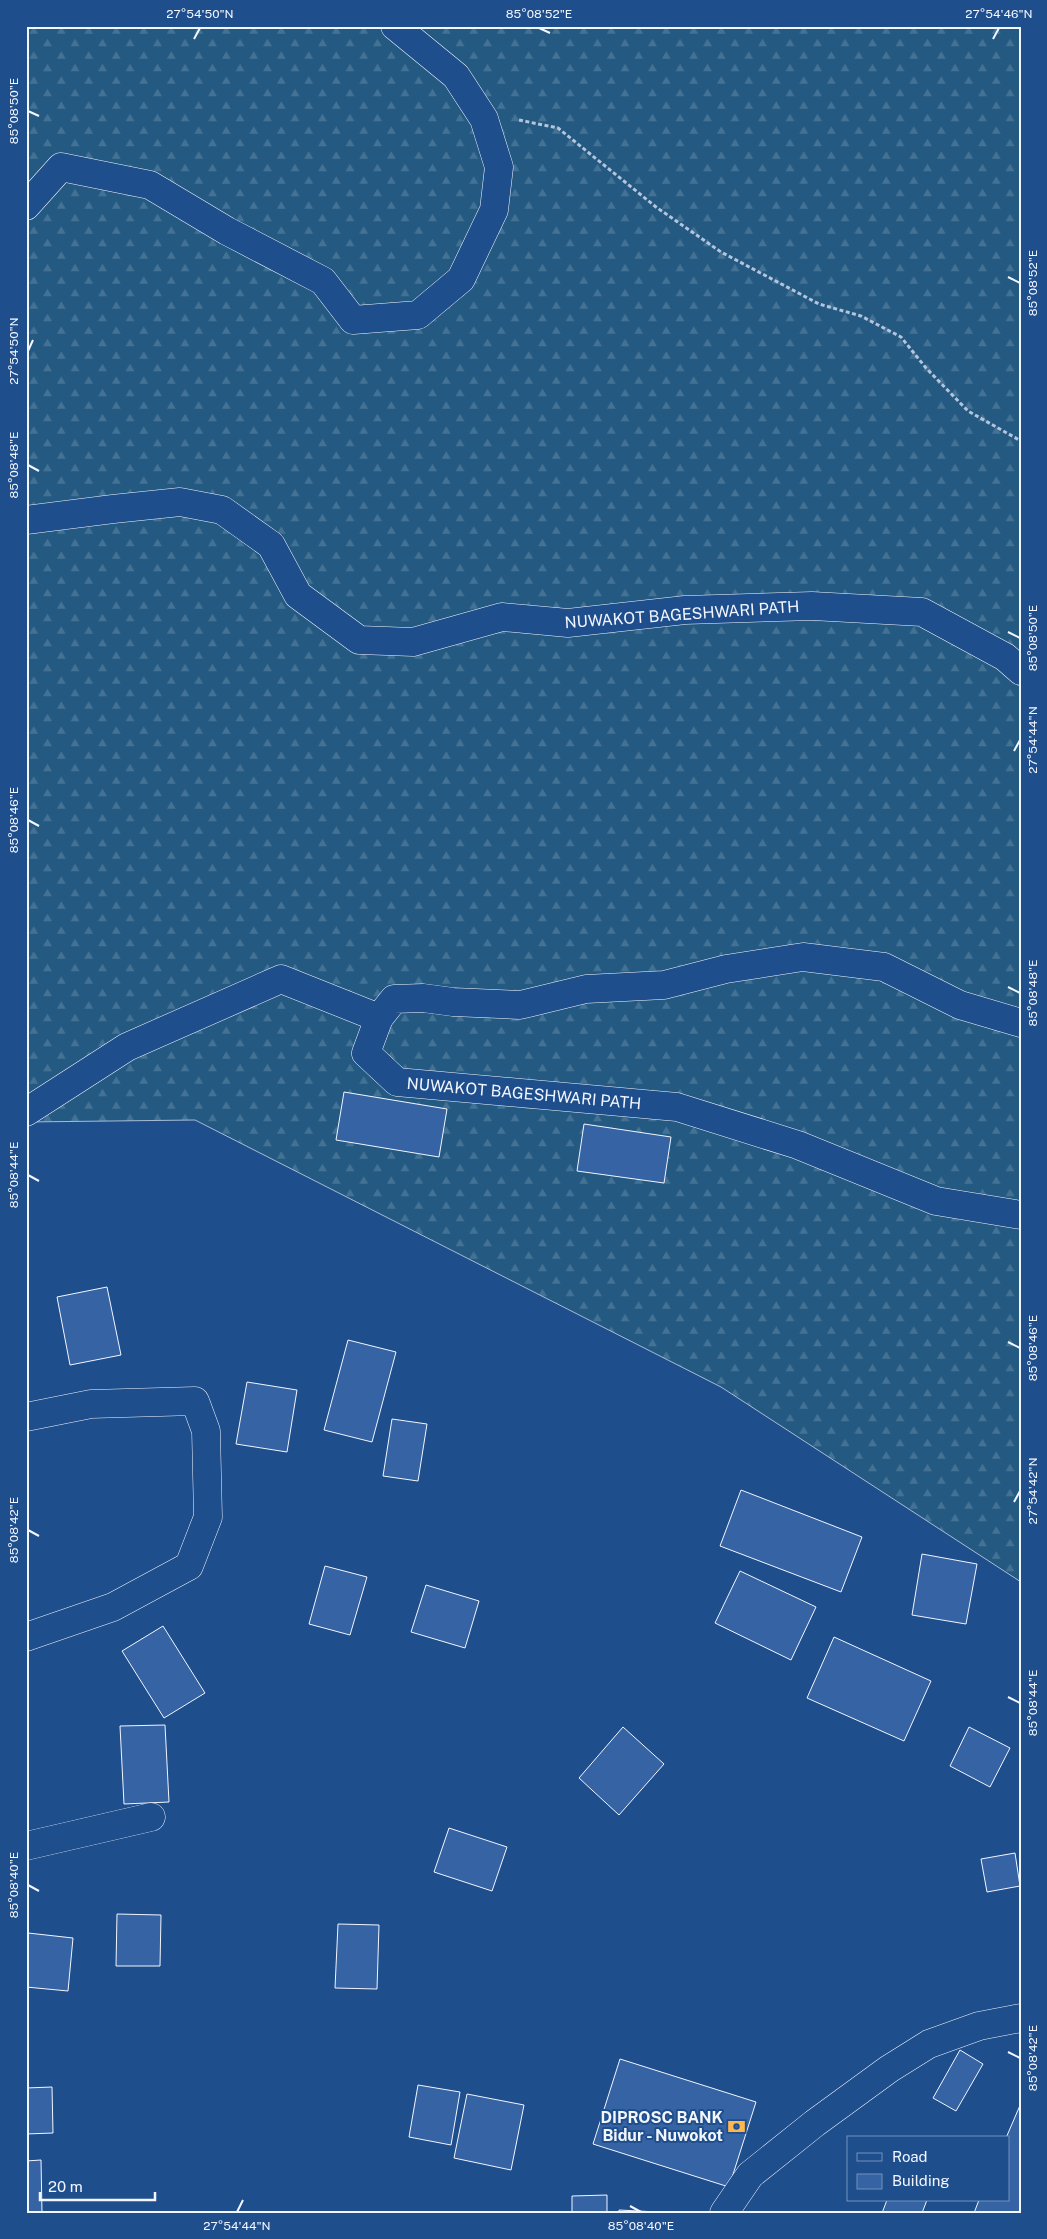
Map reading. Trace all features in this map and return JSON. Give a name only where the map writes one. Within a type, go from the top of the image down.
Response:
[{"type":"street","points":[[26,206],[61,167],[150,185],[227,231],[324,282],[353,320],[418,314],[461,279],[494,210],[499,166],[484,119],[456,76],[395,26]]},
{"type":"street","name":"NUWAKOT BAGESHWARI PATH","points":[[26,520],[180,502],[222,510],[271,546],[298,595],[360,640],[413,642],[502,617],[568,623],[685,610],[812,606],[922,612],[1005,657],[1021,671]]},
{"type":"street","name":"NUWAKOT BAGESHWARI PATH","points":[[1021,1023],[960,1005],[884,967],[803,957],[726,969],[664,985],[586,989],[520,1005],[453,1002],[423,998],[394,999],[379,1018],[366,1053],[397,1082],[677,1106],[798,1145],[936,1200],[1021,1215]]},
{"type":"street","points":[[26,1112],[127,1047],[281,980],[379,1018]]},
{"type":"street","points":[[26,1418],[91,1404],[195,1401],[206,1431],[208,1518],[189,1566],[112,1607],[26,1637]]},
{"type":"street","points":[[26,1846],[151,1817]]},
{"type":"street","points":[[724,2213],[750,2175],[815,2123],[850,2100],[889,2069],[930,2044],[979,2026],[1021,2018]]},
{"type":"path","points":[[484,119],[506,117],[558,128],[656,207],[721,252],[819,304],[861,316],[901,337],[926,368],[968,410],[1021,441]]},
{"type":"green space","points":[[26,26],[1021,26],[1021,1582],[721,1387],[195,1120],[26,1122]]},
{"type":"building","points":[[344,1092],[447,1109],[439,1157],[336,1140]]},
{"type":"building","points":[[584,1124],[671,1137],[664,1183],[577,1171]]},
{"type":"building","points":[[107,1287],[121,1355],[70,1365],[57,1297]]},
{"type":"building","points":[[348,1340],[396,1352],[372,1442],[324,1430]]},
{"type":"building","points":[[247,1382],[297,1390],[287,1452],[236,1444]]},
{"type":"building","points":[[392,1419],[427,1424],[418,1481],[383,1476]]},
{"type":"building","points":[[741,1490],[862,1537],[841,1592],[720,1546]]},
{"type":"building","points":[[922,1554],[977,1564],[966,1624],[912,1615]]},
{"type":"building","points":[[325,1566],[367,1577],[350,1635],[309,1624]]},
{"type":"building","points":[[740,1571],[816,1607],[791,1660],[715,1623]]},
{"type":"building","points":[[426,1585],[479,1601],[465,1648],[411,1632]]},
{"type":"building","points":[[163,1626],[205,1693],[164,1718],[122,1651]]},
{"type":"building","points":[[834,1637],[931,1681],[904,1741],[807,1698]]},
{"type":"building","points":[[165,1725],[169,1802],[124,1804],[120,1726]]},
{"type":"building","points":[[623,1727],[664,1764],[619,1815],[579,1778]]},
{"type":"building","points":[[969,1727],[1010,1748],[990,1787],[950,1766]]},
{"type":"building","points":[[449,1828],[507,1847],[492,1891],[434,1872]]},
{"type":"building","points":[[1015,1853],[1020,1886],[987,1892],[981,1859]]},
{"type":"building","points":[[117,1914],[161,1915],[160,1966],[116,1966]]},
{"type":"building","points":[[338,1924],[379,1925],[377,1989],[335,1988]]},
{"type":"building","points":[[28,1933],[73,1938],[68,1991],[26,1987]]},
{"type":"building","points":[[960,2050],[983,2064],[956,2111],[933,2098]]},
{"type":"building","points":[[620,2059],[756,2102],[729,2187],[593,2144]]},
{"type":"building","points":[[418,2085],[460,2092],[451,2145],[409,2137]]},
{"type":"building","points":[[52,2087],[53,2133],[26,2134],[26,2088]]},
{"type":"building","points":[[467,2094],[524,2105],[511,2170],[454,2158]]},
{"type":"building","points":[[1021,2103],[1020,2213],[974,2213],[978,2202],[1010,2202],[1010,2136],[1007,2136]]},
{"type":"building","points":[[41,2160],[42,2213],[26,2213],[26,2161]]},
{"type":"building","points":[[607,2195],[607,2213],[572,2213],[572,2196]]},
{"type":"building","points":[[886,2202],[926,2202],[922,2213],[882,2213]]},
{"type":"building","points":[[619,2210],[677,2213],[619,2213]]},
{"type":"place","name":"DIPROSC BANK Bidur - Nuwokot","points":[[737,2126]]}]
